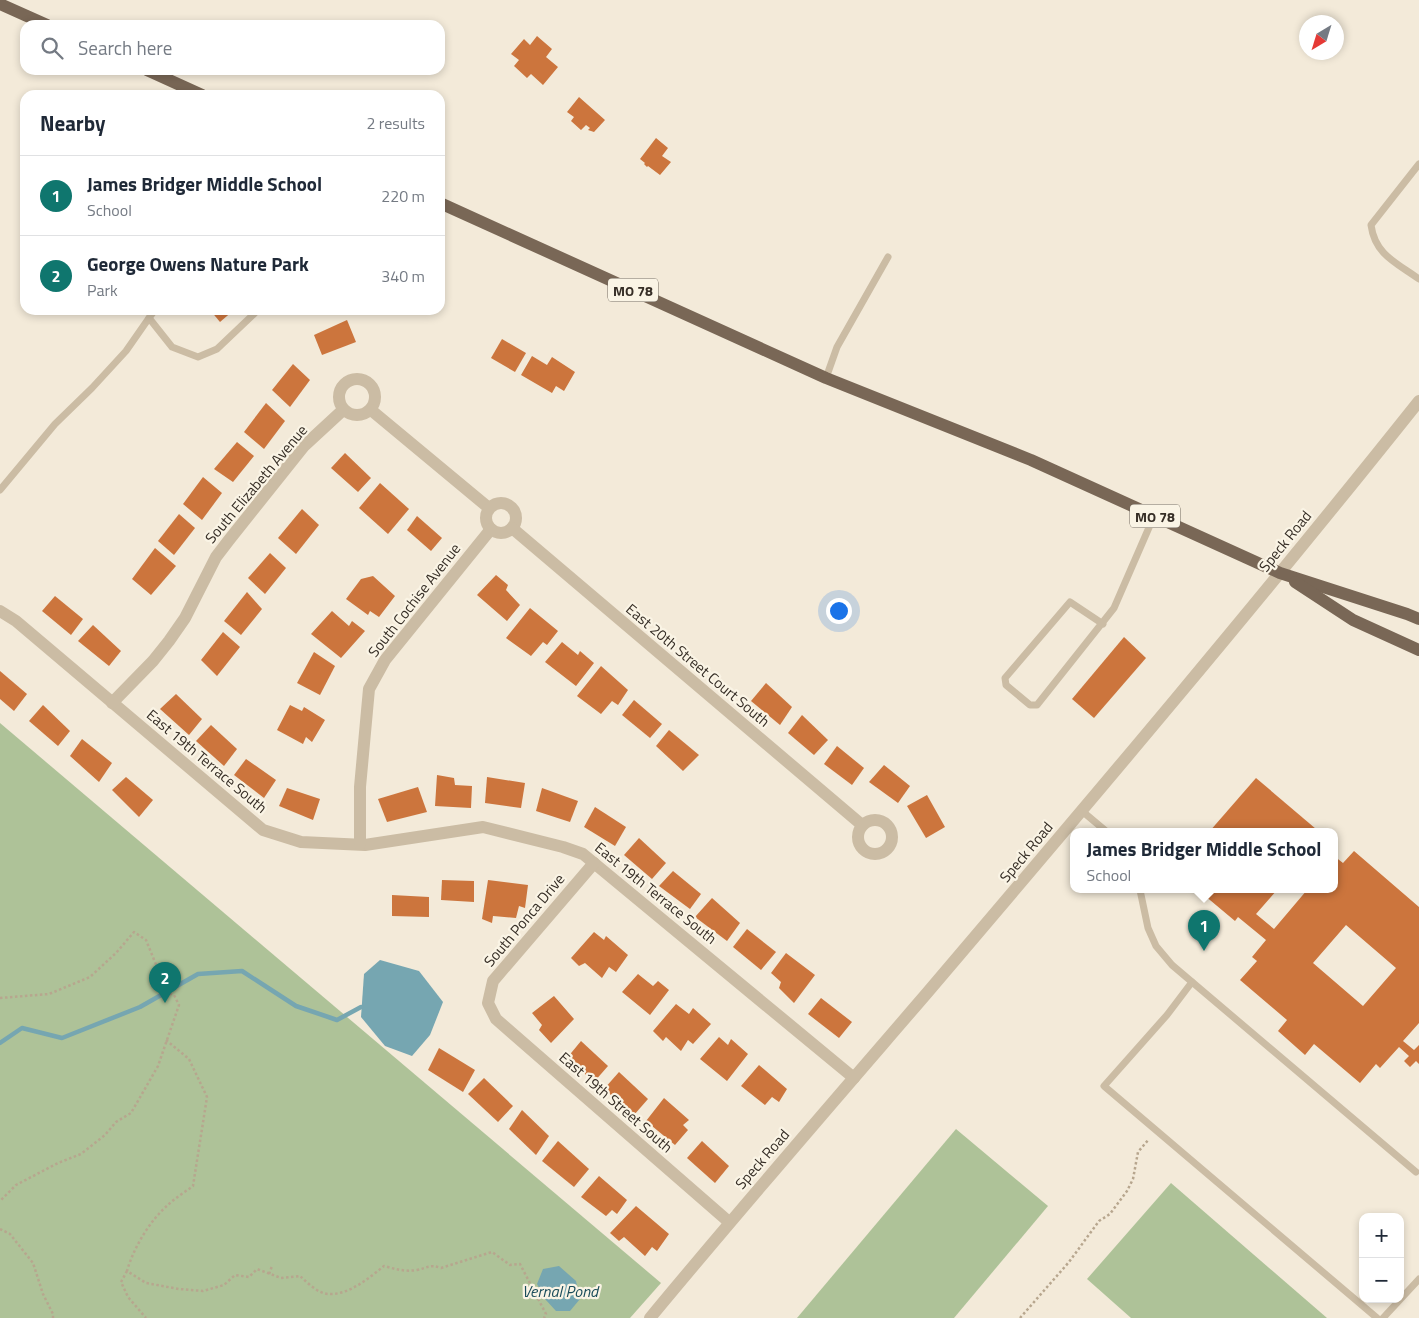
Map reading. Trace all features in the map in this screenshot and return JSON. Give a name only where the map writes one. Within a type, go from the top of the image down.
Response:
[{"type":"main road","points":[[0,4],[36,20]]},
{"type":"main road","points":[[158,75],[191,90]]},
{"type":"main road","name":"MO 78","points":[[445,205],[826,378],[1031,460],[1280,573],[1419,619]]},
{"type":"main road","name":"MO 78","points":[[1280,573],[1353,620],[1419,650]]},
{"type":"street","points":[[360,379],[370,384],[376,399],[371,410],[357,416],[347,413],[343,410],[339,399],[340,388],[349,381],[360,379]]},
{"type":"street","name":"Speck Road","points":[[650,1318],[729,1222],[1082,811],[1280,573],[1419,401]]},
{"type":"street","name":"South Elizabeth Avenue","points":[[112,703],[153,661],[169,641],[185,618],[216,557],[229,540],[304,446],[343,410]]},
{"type":"street","points":[[371,410],[488,508]]},
{"type":"street","points":[[503,502],[513,508],[516,518],[512,528],[509,531],[500,533],[491,530],[485,517],[488,508],[493,504],[503,502]]},
{"type":"street","name":"East 20th Street Court South","points":[[512,528],[862,825]]},
{"type":"street","name":"South Cochise Avenue","points":[[360,844],[360,787],[369,689],[385,660],[491,530]]},
{"type":"street","name":"East 19th Terrace South","points":[[0,611],[16,621],[263,830],[300,842],[360,844],[483,827],[563,847],[583,854],[854,1078]]},
{"type":"street","name":"South Ponca Drive","points":[[488,1003],[493,981],[594,863]]},
{"type":"street","name":"East 19th Street South","points":[[488,1003],[496,1019],[729,1222]]},
{"type":"lane","points":[[1419,164],[1371,225],[1373,239],[1384,254],[1419,279]]},
{"type":"lane","points":[[826,378],[837,347],[888,257]]},
{"type":"lane","points":[[0,490],[55,424],[126,351],[151,315]]},
{"type":"lane","points":[[149,318],[172,347],[198,357],[217,349],[253,315]]},
{"type":"lane","points":[[1103,624],[1070,602],[1004,678],[1006,685],[1030,705],[1037,705],[1103,624],[1114,608],[1154,516]]},
{"type":"lane","points":[[1082,811],[1102,828]]},
{"type":"lane","points":[[1141,893],[1148,928],[1156,946],[1172,965],[1416,1172]]},
{"type":"lane","points":[[1192,982],[1167,1015],[1104,1086],[1377,1318]]},
{"type":"lane","points":[[1384,1318],[1419,1279]]},
{"type":"path","points":[[0,998],[49,994],[90,977],[116,953],[134,932],[146,940],[159,972],[158,989],[174,995],[179,1005],[158,1066],[131,1113],[116,1122],[105,1135],[81,1154],[58,1163],[16,1185],[0,1201]]},
{"type":"path","points":[[146,1318],[128,1296],[121,1282],[127,1271],[130,1258],[148,1228],[167,1205],[193,1186],[207,1097],[189,1059],[166,1040]]},
{"type":"path","points":[[1020,1318],[1069,1262],[1099,1222],[1110,1214],[1127,1191],[1133,1179],[1138,1152],[1156,1130]]},
{"type":"path","points":[[0,1229],[10,1234],[33,1263],[53,1318]]},
{"type":"path","points":[[127,1271],[146,1282],[178,1289],[203,1291],[224,1285],[235,1275],[249,1277],[257,1269],[281,1278],[300,1276],[314,1288],[328,1294],[347,1290],[369,1278],[384,1266],[401,1271],[417,1270],[432,1265],[441,1268],[492,1252],[510,1265],[520,1264],[546,1314],[544,1318]]},
{"type":"path","points":[[269,1274],[272,1266]]},
{"type":"green space","points":[[0,723],[661,1283],[630,1318],[0,1318]]},
{"type":"green space","points":[[956,1129],[1048,1206],[954,1318],[797,1318]]},
{"type":"green space","points":[[1171,1183],[1327,1318],[1131,1318],[1087,1279]]},
{"type":"water","points":[[380,960],[419,971],[443,1002],[430,1035],[412,1056],[385,1046],[361,1017],[364,974]]},
{"type":"water","name":"Vernal Pond","points":[[559,1266],[576,1281],[580,1299],[570,1311],[556,1311],[545,1299],[537,1284],[543,1269]]},
{"type":"building","points":[[537,36],[552,49],[546,57],[558,67],[543,85],[531,74],[527,78],[514,66],[519,60],[511,54],[524,39],[530,45]]},
{"type":"building","points":[[579,97],[605,120],[594,132],[588,130],[590,128],[586,125],[581,130],[571,121],[574,117],[567,112]]},
{"type":"building","points":[[656,138],[668,148],[662,156],[671,162],[660,175],[647,167],[640,159]]},
{"type":"building","points":[[214,315],[228,315],[220,322]]},
{"type":"building","points":[[347,320],[356,342],[322,355],[314,335]]},
{"type":"building","points":[[502,339],[526,353],[515,372],[491,358]]},
{"type":"building","points":[[532,356],[547,365],[552,357],[575,372],[564,391],[556,386],[552,393],[521,375]]},
{"type":"building","points":[[293,364],[310,380],[290,407],[272,390]]},
{"type":"building","points":[[266,403],[285,421],[264,449],[244,432]]},
{"type":"building","points":[[237,442],[254,456],[233,482],[214,469]]},
{"type":"building","points":[[345,453],[371,478],[358,492],[331,468]]},
{"type":"building","points":[[203,477],[222,493],[202,520],[183,504]]},
{"type":"building","points":[[380,483],[409,509],[388,534],[359,508]]},
{"type":"building","points":[[302,509],[319,525],[296,554],[278,538]]},
{"type":"building","points":[[179,514],[195,528],[174,555],[158,541]]},
{"type":"building","points":[[417,516],[442,538],[431,551],[407,530]]},
{"type":"building","points":[[155,548],[176,566],[151,595],[132,579]]},
{"type":"building","points":[[270,553],[286,568],[265,594],[248,578]]},
{"type":"building","points":[[496,575],[508,585],[506,590],[520,605],[507,621],[477,595]]},
{"type":"building","points":[[373,576],[395,596],[379,617],[370,611],[368,615],[346,599],[361,579]]},
{"type":"building","points":[[247,592],[262,609],[241,635],[224,621]]},
{"type":"building","points":[[55,596],[83,619],[71,635],[42,611]]},
{"type":"building","points":[[530,608],[558,631],[547,645],[543,642],[531,656],[506,638]]},
{"type":"building","points":[[332,611],[349,626],[352,621],[365,631],[341,658],[311,634]]},
{"type":"building","points":[[93,625],[121,651],[109,666],[78,641]]},
{"type":"building","points":[[223,632],[240,647],[217,676],[201,660]]},
{"type":"building","points":[[1124,637],[1146,658],[1094,718],[1072,699]]},
{"type":"building","points":[[562,642],[578,655],[580,651],[594,663],[576,686],[545,662]]},
{"type":"building","points":[[314,652],[335,666],[320,695],[297,683]]},
{"type":"building","points":[[601,666],[628,690],[618,705],[612,701],[601,714],[577,696]]},
{"type":"building","points":[[0,671],[27,694],[14,711],[0,699]]},
{"type":"building","points":[[766,683],[792,707],[780,725],[751,701]]},
{"type":"building","points":[[176,694],[202,719],[189,735],[160,709]]},
{"type":"building","points":[[634,700],[662,724],[650,738],[622,715]]},
{"type":"building","points":[[43,705],[70,731],[58,746],[29,721]]},
{"type":"building","points":[[290,705],[302,711],[304,707],[325,720],[312,742],[306,737],[303,744],[277,730]]},
{"type":"building","points":[[802,715],[828,740],[814,755],[788,733]]},
{"type":"building","points":[[211,725],[237,749],[224,766],[196,741]]},
{"type":"building","points":[[669,730],[699,755],[683,771],[656,746]]},
{"type":"building","points":[[82,739],[112,763],[99,782],[70,756]]},
{"type":"building","points":[[837,746],[864,768],[852,785],[824,764]]},
{"type":"building","points":[[246,759],[276,780],[264,798],[234,775]]},
{"type":"building","points":[[884,765],[910,786],[898,803],[869,782]]},
{"type":"building","points":[[437,775],[454,778],[455,785],[472,786],[471,808],[435,806]]},
{"type":"building","points":[[126,777],[153,800],[139,817],[112,790]]},
{"type":"building","points":[[487,777],[525,783],[521,808],[485,803]]},
{"type":"building","points":[[1256,778],[1315,828],[1212,828]]},
{"type":"building","points":[[418,787],[427,812],[387,822],[378,799]]},
{"type":"building","points":[[287,788],[320,799],[313,820],[279,806]]},
{"type":"building","points":[[542,788],[578,801],[570,822],[536,811]]},
{"type":"building","points":[[927,795],[945,827],[926,838],[907,806]]},
{"type":"building","points":[[595,807],[626,827],[615,846],[584,827]]},
{"type":"building","points":[[639,838],[666,863],[652,879],[624,855]]},
{"type":"building","points":[[1354,851],[1419,907],[1419,1023],[1403,1041],[1414,1050],[1419,1045],[1419,1064],[1416,1061],[1410,1067],[1404,1061],[1409,1056],[1399,1047],[1380,1068],[1376,1064],[1360,1083],[1314,1044],[1305,1055],[1278,1031],[1287,1020],[1240,980],[1257,961],[1252,957],[1266,940],[1238,917],[1235,921],[1202,893],[1274,893],[1256,914],[1274,929],[1304,893],[1338,893],[1338,859],[1343,863]],"holes":[[[1346,925],[1396,968],[1363,1006],[1313,963]]]},
{"type":"building","points":[[673,871],[701,894],[690,909],[659,886]]},
{"type":"building","points":[[442,880],[474,881],[474,902],[441,900]]},
{"type":"building","points":[[488,880],[528,885],[525,908],[519,906],[516,918],[493,916],[492,923],[482,919]]},
{"type":"building","points":[[392,895],[429,897],[429,917],[392,916]]},
{"type":"building","points":[[712,898],[740,923],[727,941],[695,917]]},
{"type":"building","points":[[747,929],[776,952],[761,970],[733,947]]},
{"type":"building","points":[[594,932],[604,940],[606,936],[628,955],[616,972],[609,967],[602,978],[585,963],[579,966],[571,958]]},
{"type":"building","points":[[786,953],[815,975],[794,1003],[779,988],[781,982],[771,973]]},
{"type":"building","points":[[638,974],[653,986],[658,981],[669,990],[650,1015],[622,992]]},
{"type":"building","points":[[554,996],[574,1019],[551,1043],[539,1030],[542,1025],[532,1013]]},
{"type":"building","points":[[821,998],[852,1022],[839,1038],[808,1014]]},
{"type":"building","points":[[676,1004],[689,1014],[693,1008],[711,1024],[693,1044],[688,1040],[681,1051],[666,1037],[663,1041],[653,1031]]},
{"type":"building","points":[[719,1037],[728,1045],[731,1039],[748,1054],[727,1081],[700,1059]]},
{"type":"building","points":[[581,1041],[608,1066],[594,1082],[567,1058]]},
{"type":"building","points":[[439,1048],[475,1070],[463,1092],[428,1070]]},
{"type":"building","points":[[759,1065],[787,1089],[779,1102],[772,1097],[765,1105],[741,1086]]},
{"type":"building","points":[[619,1072],[648,1099],[634,1115],[604,1089]]},
{"type":"building","points":[[484,1078],[513,1106],[498,1122],[468,1094]]},
{"type":"building","points":[[664,1098],[689,1120],[683,1125],[688,1130],[675,1145],[646,1121]]},
{"type":"building","points":[[522,1110],[549,1136],[536,1155],[509,1129]]},
{"type":"building","points":[[558,1141],[589,1169],[574,1187],[542,1161]]},
{"type":"building","points":[[702,1141],[729,1166],[715,1183],[687,1158]]},
{"type":"building","points":[[599,1176],[627,1200],[617,1214],[612,1210],[606,1216],[581,1197]]},
{"type":"building","points":[[636,1206],[669,1234],[657,1251],[652,1247],[645,1256],[624,1237],[619,1241],[610,1233]]},
{"type":"waterway","points":[[0,1043],[22,1028],[62,1038],[140,1007],[198,974],[242,971],[296,1006],[337,1020],[361,1007]]},
{"type":"place","name":"James Bridger Middle School","points":[[1204,951]]},
{"type":"place","name":"George Owens Nature Park","points":[[165,1003]]}]
